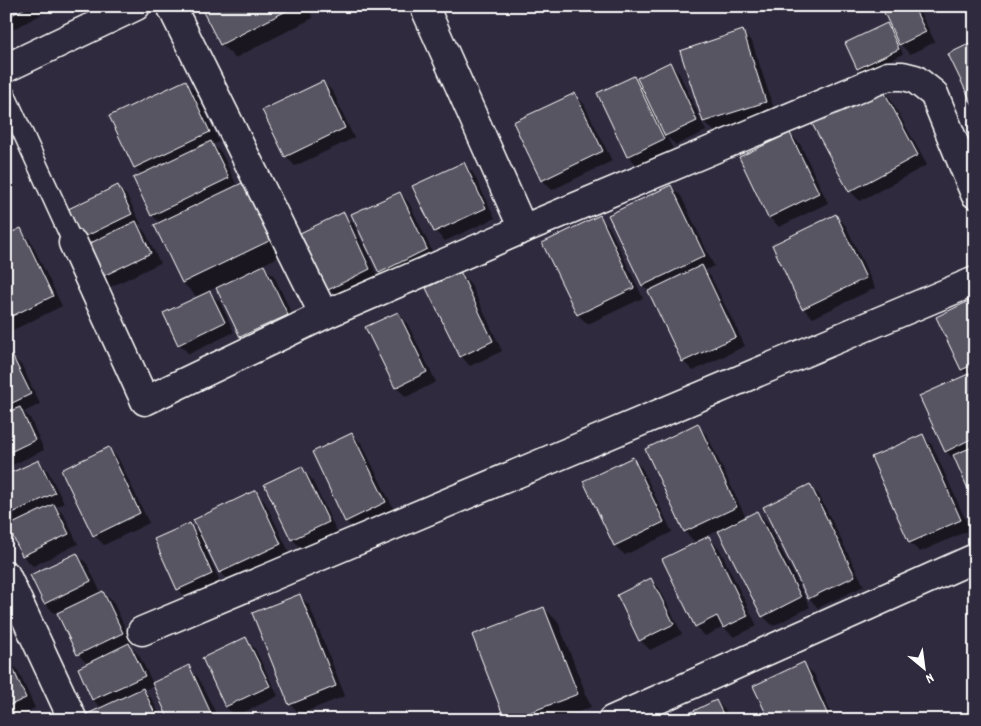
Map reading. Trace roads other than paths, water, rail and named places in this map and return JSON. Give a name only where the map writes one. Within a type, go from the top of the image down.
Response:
[{"type":"street","points":[[6,68],[136,6]]},
{"type":"street","points":[[171,6],[324,315]]},
{"type":"street","points":[[424,6],[523,229]]},
{"type":"street","points":[[73,243],[145,402],[324,315],[523,229],[888,76],[903,76],[915,79],[934,94],[975,194]]},
{"type":"street","points":[[142,631],[975,281]]},
{"type":"street","points":[[612,720],[975,558]]},
{"type":"street","points":[[6,575],[73,720]]},
{"type":"lane","points":[[6,96],[73,243]]}]
